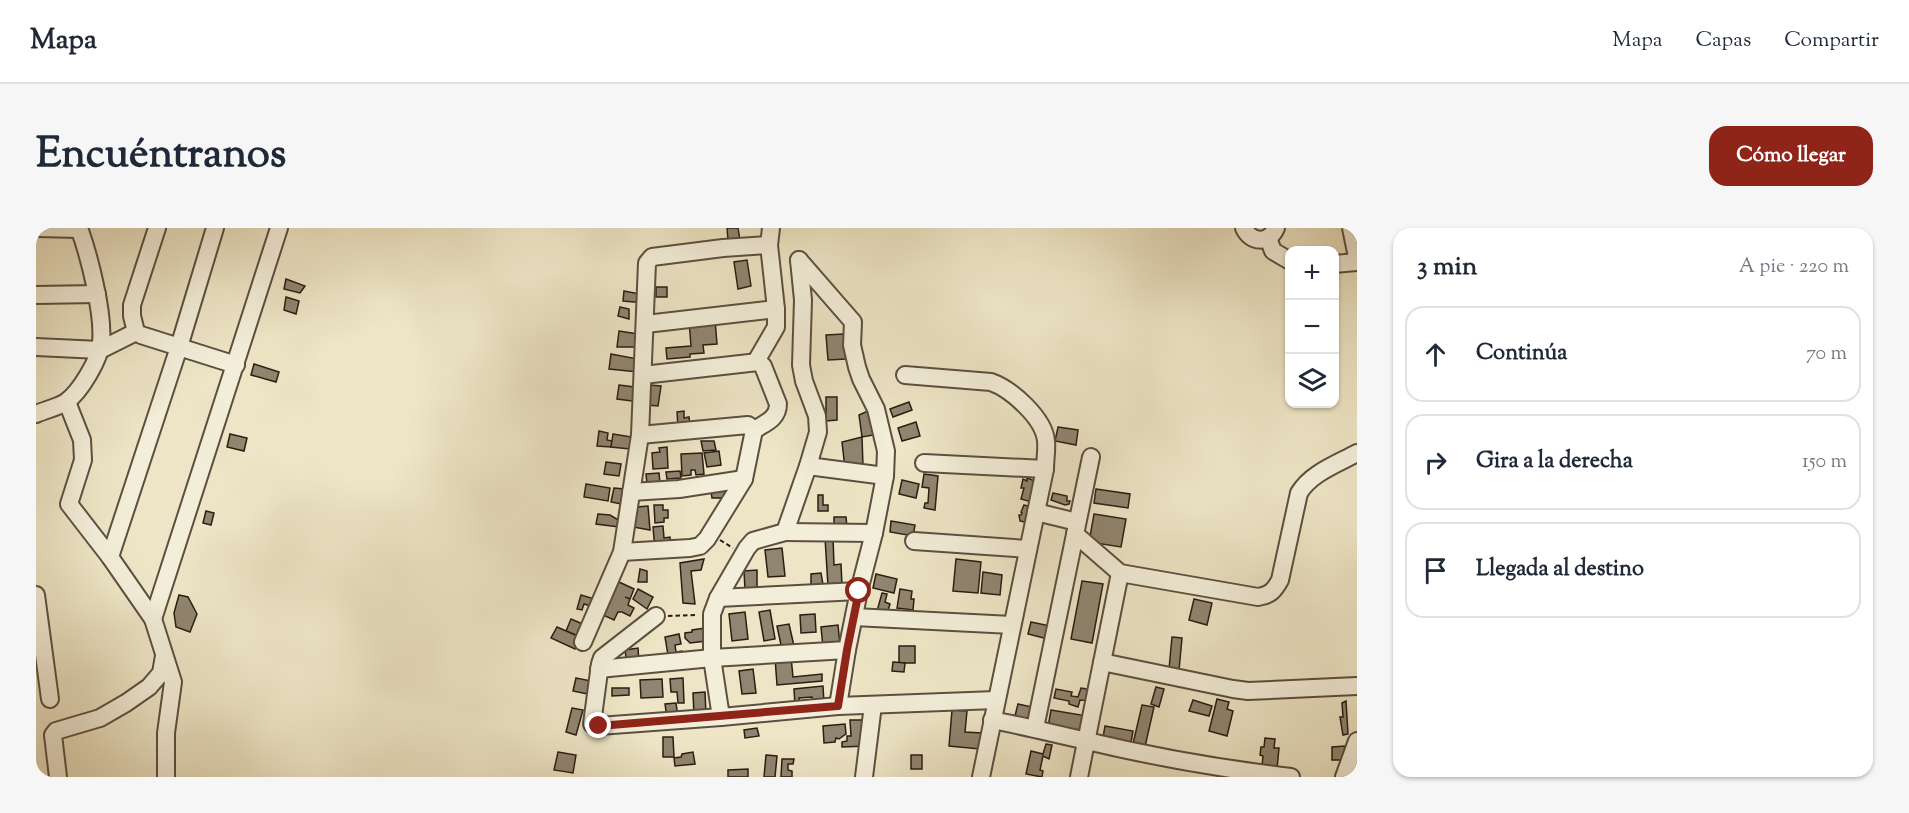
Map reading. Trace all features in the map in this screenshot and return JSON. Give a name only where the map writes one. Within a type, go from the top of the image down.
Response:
[{"type":"street","points":[[36,228],[79,228],[97,294],[102,339],[100,350],[83,383],[67,402],[36,414]]},
{"type":"street","points":[[128,336],[132,305],[157,228]]},
{"type":"street","points":[[110,557],[179,347],[215,228]]},
{"type":"street","points":[[153,619],[279,228]]},
{"type":"street","points":[[1244,228],[1251,238],[1259,240],[1272,233],[1273,251],[1285,258]]},
{"type":"street","points":[[1352,228],[1357,257]]},
{"type":"street","points":[[583,642],[622,552],[640,435],[646,324],[646,269],[652,257],[723,248],[770,236],[776,327],[758,358],[758,362]]},
{"type":"street","points":[[786,532],[818,432],[817,416],[804,381],[801,365],[803,300],[799,260],[853,322],[852,345],[857,367],[876,409],[886,451],[885,476],[874,533],[859,591],[838,706]]},
{"type":"street","points":[[1339,264],[1357,262]]},
{"type":"street","points":[[36,295],[97,294]]},
{"type":"street","points":[[646,324],[776,309]]},
{"type":"street","points":[[36,347],[100,350],[128,336],[141,335],[236,364]]},
{"type":"street","points":[[622,552],[700,546],[744,479],[754,430],[772,420],[778,411],[778,404],[764,366],[758,362],[643,375]]},
{"type":"street","points":[[905,375],[991,381],[1003,386],[1031,412],[1040,424],[1046,439],[1045,469],[981,777]]},
{"type":"street","points":[[67,402],[82,440],[83,460],[69,504],[110,557],[153,619],[173,682],[166,733],[166,777]]},
{"type":"street","points":[[640,435],[748,425],[754,430]]},
{"type":"street","points":[[1036,512],[1076,528],[1120,573],[1257,597],[1267,595],[1274,590],[1280,580],[1299,493],[1304,484],[1357,453]]},
{"type":"street","points":[[1035,728],[1091,457]]},
{"type":"street","points":[[924,463],[1045,469]]},
{"type":"street","points":[[808,466],[885,476]]},
{"type":"street","points":[[632,492],[679,489],[744,479]]},
{"type":"street","points":[[721,717],[712,658],[712,614],[718,597],[753,541],[786,532],[874,533]]},
{"type":"street","points":[[914,541],[1028,549]]},
{"type":"street","points":[[1079,777],[1120,573]]},
{"type":"street","points":[[718,597],[859,591]]},
{"type":"street","points":[[36,595],[50,699]]},
{"type":"street","points":[[656,616],[602,658],[592,724],[595,726],[838,706],[996,700]]},
{"type":"street","points":[[854,616],[1012,625]]},
{"type":"street","points":[[599,669],[712,658],[847,650]]},
{"type":"street","points":[[58,777],[53,735],[56,731],[100,718],[126,703],[149,687],[161,673],[164,656]]},
{"type":"street","points":[[1102,662],[1233,689],[1357,686]]},
{"type":"street","points":[[864,777],[873,705]]},
{"type":"street","points":[[992,720],[1245,774],[1291,777]]},
{"type":"street","points":[[1344,777],[1357,741]]},
{"type":"path","points":[[710,534],[743,554]]},
{"type":"path","points":[[656,616],[712,614]]},
{"type":"building","points":[[727,228],[738,228],[740,240],[728,240]]},
{"type":"building","points":[[747,260],[751,286],[738,289],[734,262]]},
{"type":"building","points":[[286,279],[305,286],[300,293],[284,289]]},
{"type":"building","points":[[656,287],[667,287],[667,297],[656,297]]},
{"type":"building","points":[[624,291],[645,295],[645,303],[623,301]]},
{"type":"building","points":[[286,297],[299,301],[296,314],[284,310]]},
{"type":"building","points":[[620,307],[629,309],[629,319],[618,316]]},
{"type":"building","points":[[715,319],[717,344],[703,345],[704,353],[667,359],[666,348],[691,346],[689,321]]},
{"type":"building","points":[[619,331],[644,335],[643,347],[617,347]]},
{"type":"building","points":[[844,334],[846,359],[828,360],[826,335]]},
{"type":"building","points":[[611,354],[638,359],[638,372],[609,369]]},
{"type":"building","points":[[254,364],[279,372],[276,382],[251,375]]},
{"type":"building","points":[[619,385],[642,388],[640,402],[617,399]]},
{"type":"building","points":[[649,385],[661,386],[658,406],[647,405]]},
{"type":"building","points":[[826,397],[837,397],[837,420],[826,421]]},
{"type":"building","points":[[909,402],[912,410],[893,417],[890,409]]},
{"type":"building","points":[[870,410],[874,435],[862,437],[859,415]]},
{"type":"building","points":[[684,411],[684,418],[689,417],[690,426],[678,427],[677,412]]},
{"type":"building","points":[[916,422],[920,436],[902,441],[898,428]]},
{"type":"building","points":[[1058,427],[1078,430],[1076,445],[1055,441]]},
{"type":"building","points":[[599,431],[608,433],[607,440],[612,441],[611,447],[597,446]]},
{"type":"building","points":[[230,434],[247,438],[244,451],[227,447]]},
{"type":"building","points":[[613,434],[632,437],[630,449],[611,447]]},
{"type":"building","points":[[862,437],[863,466],[845,468],[842,442]]},
{"type":"building","points":[[701,441],[714,441],[716,450],[703,451]]},
{"type":"building","points":[[667,447],[668,468],[653,469],[652,453],[660,452],[659,448]]},
{"type":"building","points":[[719,451],[721,465],[707,467],[704,453]]},
{"type":"building","points":[[702,453],[704,474],[696,475],[695,470],[691,470],[691,475],[682,476],[681,454]]},
{"type":"building","points":[[606,462],[621,464],[619,476],[604,474]]},
{"type":"building","points":[[680,471],[681,478],[667,479],[666,472]]},
{"type":"building","points":[[659,473],[660,483],[647,484],[646,474]]},
{"type":"building","points":[[924,474],[938,476],[935,510],[924,508],[925,503],[928,503],[929,488],[922,487]]},
{"type":"building","points":[[1027,478],[1035,481],[1032,502],[1021,499],[1024,488],[1021,488],[1023,479],[1027,481]]},
{"type":"building","points":[[902,480],[919,484],[916,498],[899,494]]},
{"type":"building","points":[[586,484],[610,488],[608,501],[584,497]]},
{"type":"building","points":[[614,488],[624,489],[622,504],[611,502]]},
{"type":"building","points":[[1096,489],[1130,494],[1128,508],[1094,503]]},
{"type":"building","points":[[711,491],[728,491],[724,498],[712,498]]},
{"type":"building","points":[[1053,493],[1067,496],[1069,504],[1065,505],[1051,500]]},
{"type":"building","points":[[818,495],[823,495],[823,505],[828,505],[828,511],[818,511]]},
{"type":"building","points":[[654,505],[663,505],[663,510],[668,510],[668,518],[664,518],[664,522],[655,523]]},
{"type":"building","points":[[1024,505],[1031,507],[1029,523],[1020,521],[1019,515]]},
{"type":"building","points":[[648,506],[650,530],[633,527],[637,507]]},
{"type":"building","points":[[206,511],[214,513],[211,525],[203,523]]},
{"type":"building","points":[[598,514],[610,515],[620,521],[619,527],[596,524]]},
{"type":"building","points":[[1094,514],[1126,519],[1121,547],[1089,542]]},
{"type":"building","points":[[834,517],[846,517],[847,527],[834,527]]},
{"type":"building","points":[[891,521],[915,525],[913,536],[890,532]]},
{"type":"building","points":[[663,526],[664,538],[670,537],[671,548],[655,550],[653,527]]},
{"type":"building","points":[[825,538],[833,538],[834,565],[841,564],[842,585],[828,586]]},
{"type":"building","points":[[782,548],[785,576],[768,577],[765,550]]},
{"type":"building","points":[[704,559],[701,570],[691,571],[695,604],[683,603],[680,563]]},
{"type":"building","points":[[956,559],[981,562],[978,593],[953,591]]},
{"type":"building","points":[[640,569],[647,571],[647,582],[638,582]]},
{"type":"building","points":[[757,570],[757,589],[745,589],[744,571]]},
{"type":"building","points":[[983,572],[1002,575],[1000,595],[981,593]]},
{"type":"building","points":[[821,573],[823,585],[815,587],[811,585],[811,574]]},
{"type":"building","points":[[876,574],[897,579],[894,593],[873,588]]},
{"type":"building","points":[[1082,581],[1103,584],[1092,643],[1071,639]]},
{"type":"building","points":[[619,582],[634,589],[628,605],[634,608],[630,616],[618,612],[614,620],[603,615]]},
{"type":"building","points":[[638,589],[653,597],[647,609],[633,599]]},
{"type":"building","points":[[900,589],[912,591],[913,610],[897,608]]},
{"type":"building","points":[[882,593],[887,594],[885,602],[890,604],[887,614],[877,611]]},
{"type":"building","points":[[179,595],[188,597],[197,614],[190,632],[176,627],[174,613]]},
{"type":"building","points":[[581,595],[598,600],[591,606],[584,604],[582,610],[577,609]]},
{"type":"building","points":[[1194,599],[1212,603],[1207,625],[1189,620]]},
{"type":"building","points":[[770,610],[775,639],[764,641],[759,612]]},
{"type":"building","points":[[745,612],[748,639],[732,641],[729,614]]},
{"type":"building","points":[[815,614],[816,632],[801,633],[800,615]]},
{"type":"building","points":[[571,619],[585,625],[580,637],[566,631]]},
{"type":"building","points":[[1031,622],[1055,627],[1052,640],[1028,634]]},
{"type":"building","points":[[789,624],[794,646],[781,645],[777,626]]},
{"type":"building","points":[[838,625],[840,645],[823,647],[821,627]]},
{"type":"building","points":[[557,627],[580,637],[575,649],[551,638]]},
{"type":"building","points":[[705,628],[706,641],[690,643],[685,638],[685,633]]},
{"type":"building","points":[[679,634],[681,644],[675,645],[676,652],[682,651],[683,658],[669,661],[665,637]]},
{"type":"building","points":[[1172,637],[1182,638],[1179,670],[1169,669]]},
{"type":"building","points":[[899,646],[915,646],[915,663],[899,663]]},
{"type":"building","points":[[638,648],[639,663],[627,665],[625,650]]},
{"type":"building","points":[[791,657],[793,677],[822,674],[822,681],[777,685],[775,658]]},
{"type":"building","points":[[893,662],[905,663],[904,672],[892,671]]},
{"type":"building","points":[[753,669],[756,693],[742,694],[739,671]]},
{"type":"building","points":[[576,678],[596,682],[593,695],[573,691]]},
{"type":"building","points":[[683,678],[684,703],[678,703],[677,692],[671,692],[670,679]]},
{"type":"building","points":[[662,679],[663,697],[641,698],[640,680]]},
{"type":"building","points":[[823,686],[824,703],[813,704],[812,697],[799,698],[800,705],[795,706],[794,689]]},
{"type":"building","points":[[1156,687],[1164,689],[1159,707],[1151,704]]},
{"type":"building","points":[[612,688],[629,688],[629,695],[612,696]]},
{"type":"building","points":[[1081,688],[1092,690],[1089,701],[1080,700],[1078,707],[1069,704],[1069,701],[1054,698],[1056,689],[1072,692],[1071,696],[1078,697]]},
{"type":"building","points":[[705,692],[706,714],[694,715],[693,693]]},
{"type":"building","points":[[1217,699],[1229,702],[1227,709],[1233,711],[1227,736],[1209,731]]},
{"type":"building","points":[[1193,700],[1212,706],[1209,716],[1189,711]]},
{"type":"building","points":[[1346,701],[1348,734],[1343,735],[1340,717],[1343,717],[1342,703]]},
{"type":"building","points":[[676,703],[678,717],[667,718],[665,704]]},
{"type":"building","points":[[1018,704],[1032,707],[1028,720],[1015,716]]},
{"type":"building","points":[[1142,705],[1154,707],[1144,751],[1132,748]]},
{"type":"building","points":[[572,708],[583,710],[576,735],[566,732]]},
{"type":"building","points":[[952,710],[967,711],[965,732],[982,733],[980,749],[949,746]]},
{"type":"building","points":[[1051,710],[1087,716],[1084,733],[1048,727]]},
{"type":"building","points":[[850,720],[864,720],[866,746],[842,747],[842,742],[847,741],[847,736],[851,736]]},
{"type":"building","points":[[845,724],[846,734],[839,739],[836,738],[835,742],[824,743],[823,726]]},
{"type":"building","points":[[1105,726],[1133,731],[1130,748],[1102,743]]},
{"type":"building","points":[[757,728],[759,736],[745,738],[744,730]]},
{"type":"building","points":[[663,737],[673,737],[674,757],[663,757]]},
{"type":"building","points":[[1265,738],[1275,739],[1274,748],[1279,748],[1277,769],[1262,767],[1263,756],[1260,755]]},
{"type":"building","points":[[1046,744],[1052,745],[1049,759],[1043,756],[1040,770],[1043,771],[1042,777],[1026,774],[1031,751],[1043,754]]},
{"type":"building","points":[[1345,746],[1345,760],[1332,760],[1332,747]]},
{"type":"building","points":[[558,752],[576,755],[573,773],[554,770]]},
{"type":"building","points":[[693,752],[695,764],[675,766],[674,758]]},
{"type":"building","points":[[766,755],[777,756],[775,777],[764,777]]},
{"type":"building","points":[[911,755],[922,755],[922,769],[911,769]]},
{"type":"building","points":[[782,759],[794,759],[793,764],[788,764],[792,777],[781,777]]},
{"type":"building","points":[[748,769],[748,777],[728,777],[728,770]]},
{"type":"route","points":[[599,726],[838,706],[859,591]]}]
